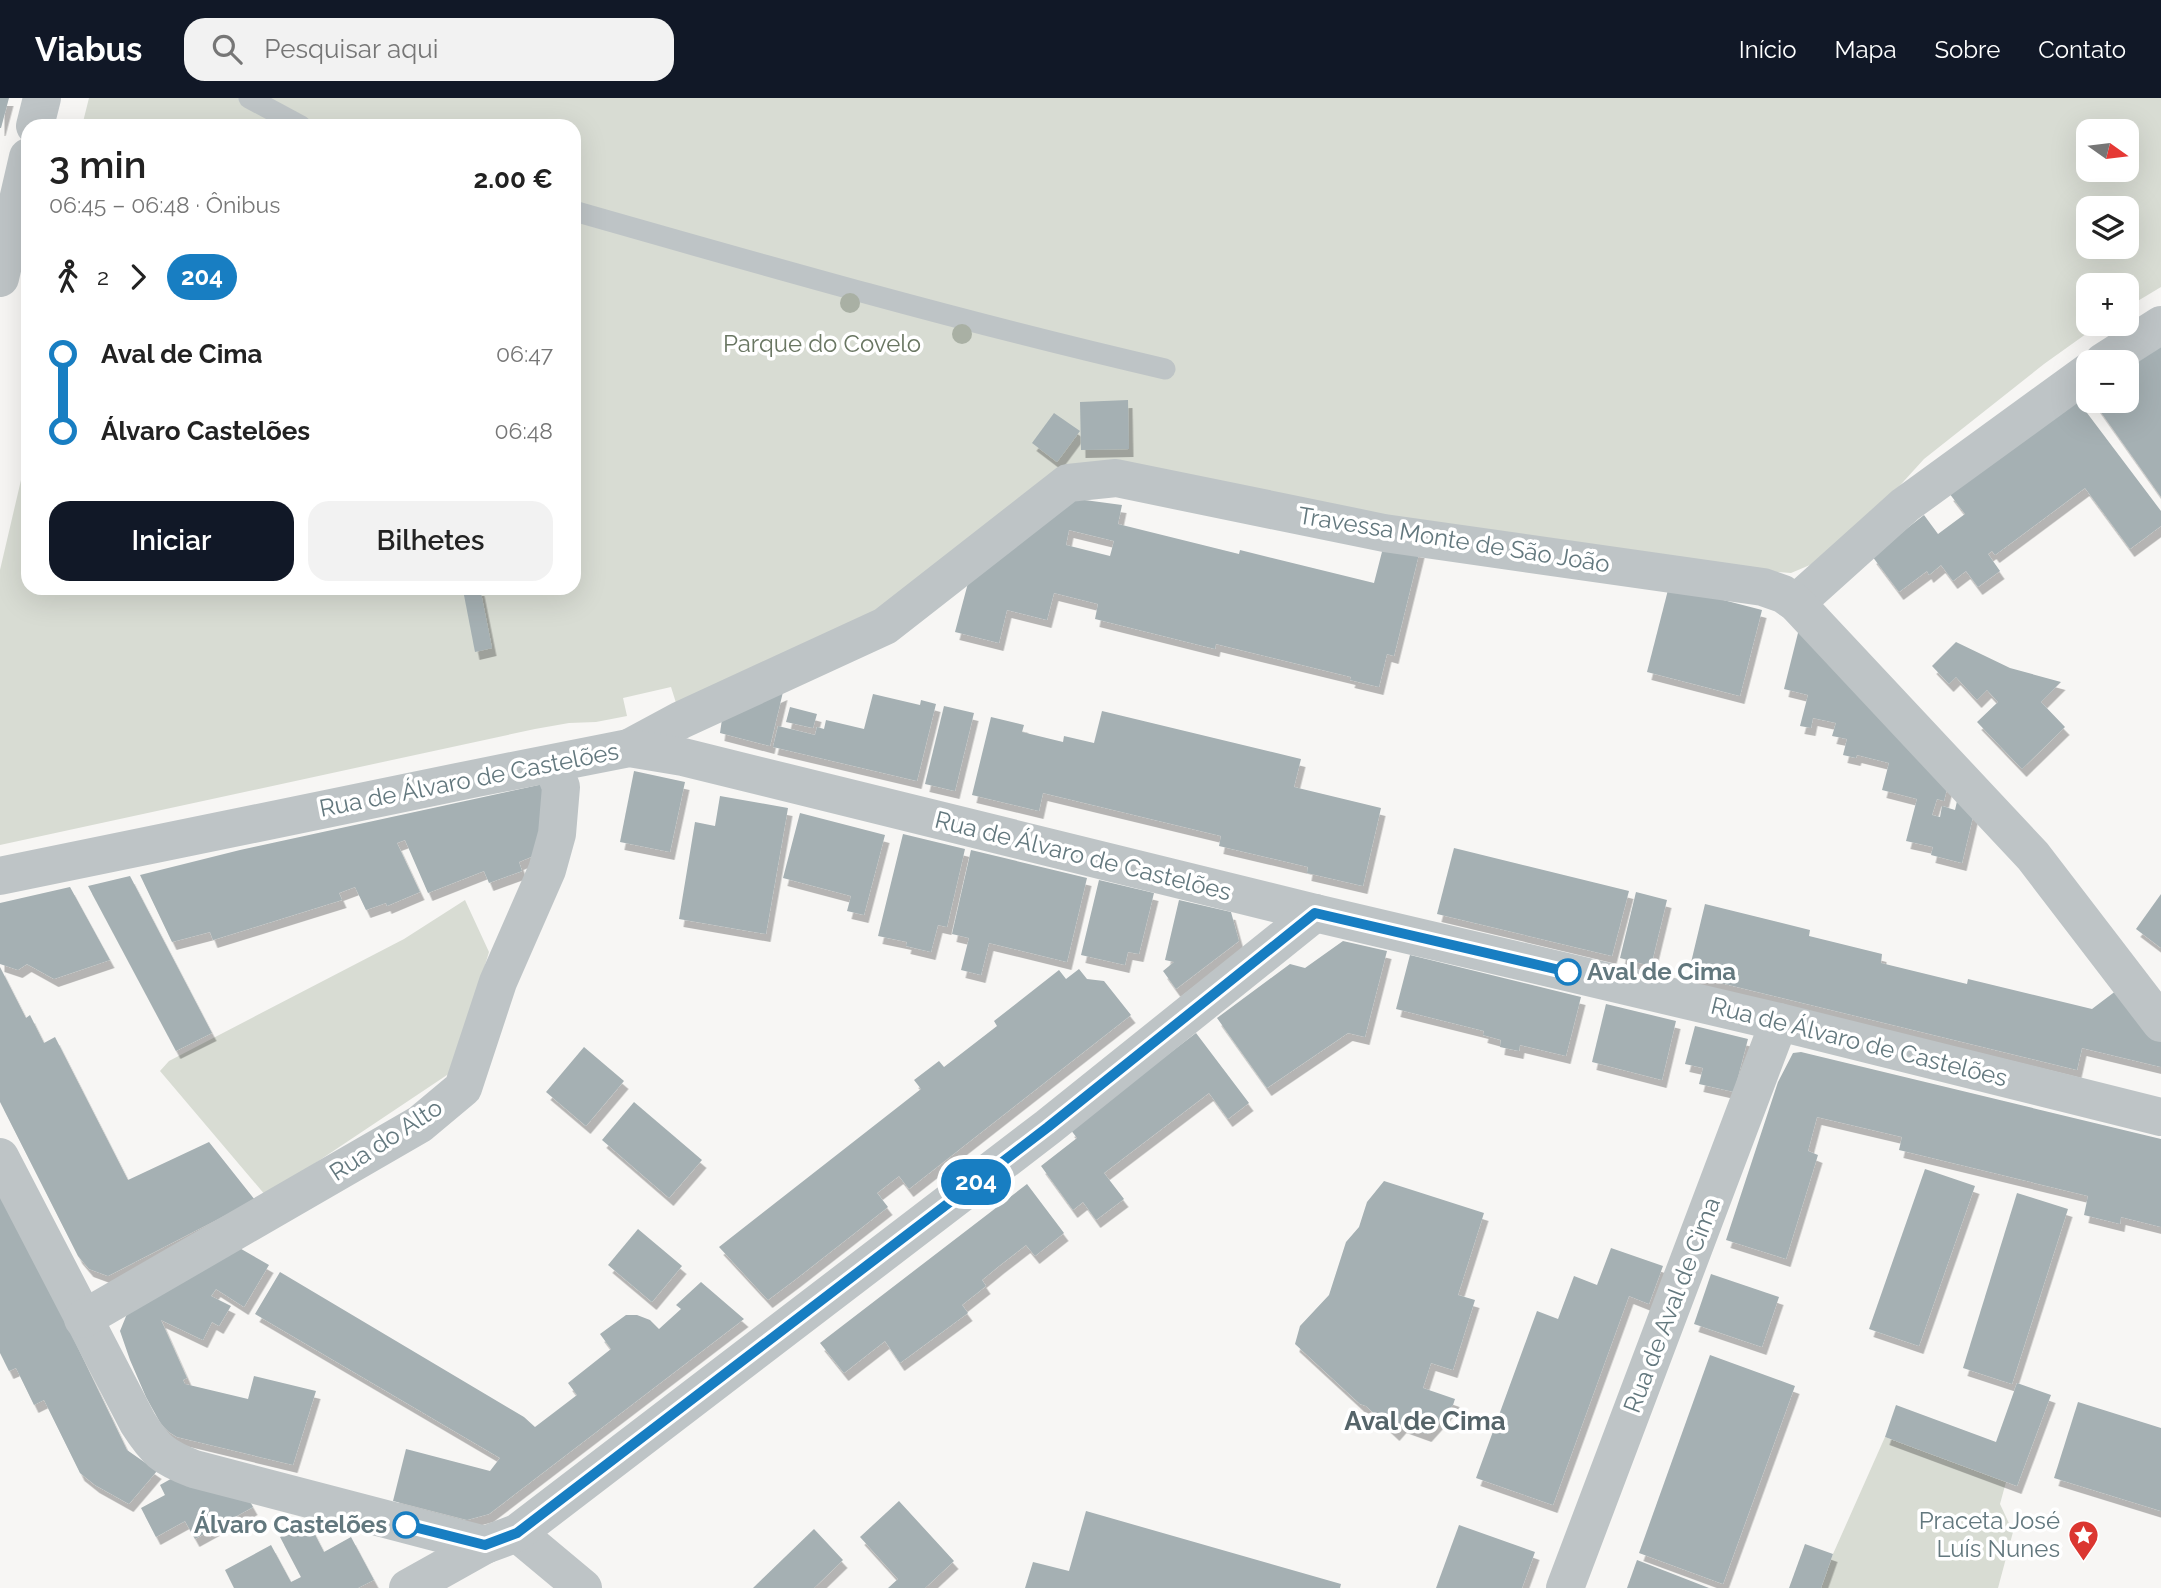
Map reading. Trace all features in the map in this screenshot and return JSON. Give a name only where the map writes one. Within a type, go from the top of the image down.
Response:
[{"type":"street","points":[[36,119],[41,98]]},
{"type":"street","points":[[0,278],[21,187]]},
{"type":"street","points":[[2122,350],[2161,325]]},
{"type":"street","points":[[1796,603],[1906,505],[2076,381]]},
{"type":"street","name":"Travessa Monte de São João","points":[[629,748],[681,720],[885,626],[1068,483],[1116,478],[1384,533],[1763,587],[1783,594],[1796,603],[2034,856],[2161,1023]]},
{"type":"street","name":"Rua de Álvaro de Castelões","points":[[0,876],[629,748],[683,757],[1315,913],[1779,1021],[2161,1117]]},
{"type":"street","name":"Rua do Alto","points":[[83,1319],[420,1124],[463,1088],[498,982],[542,881],[557,834],[561,787],[552,764]]},
{"type":"street","points":[[408,1588],[501,1539],[1048,1127],[1315,913]]},
{"type":"street","name":"Rua de Aval de Cima","points":[[1565,1588],[1779,1021]]},
{"type":"street","points":[[0,1157],[138,1423],[152,1445],[169,1459],[194,1469],[501,1539],[583,1588]]},
{"type":"lane","points":[[249,98],[288,119]]},
{"type":"lane","points":[[581,213],[734,257],[1164,369]]},
{"type":"green space","name":"Parque do Covelo","points":[[89,98],[2161,98],[2161,287],[2139,300],[2139,273],[2076,273],[2076,336],[2083,336],[1924,459],[1874,514],[1817,562],[1791,573],[1732,569],[1396,519],[1101,462],[876,617],[677,706],[671,687],[623,698],[627,716],[535,729],[0,845],[0,570],[21,480],[21,595],[581,595],[581,119],[84,119]]},
{"type":"green space","points":[[465,900],[489,952],[453,1071],[266,1196],[160,1071],[169,1061],[404,939]]},
{"type":"green space","points":[[1885,1437],[2006,1482],[2000,1504],[2013,1532],[1998,1588],[1821,1588],[1833,1554]]},
{"type":"building","points":[[0,98],[9,98],[1,128],[0,128]]},
{"type":"building","points":[[2161,338],[2161,497],[2102,413],[2139,413],[2139,353]]},
{"type":"building","points":[[2075,397],[2076,413],[2087,413],[2161,511],[2161,526],[2130,549],[2085,488],[1995,555],[1992,551],[1988,554],[2000,571],[1978,587],[1966,571],[1953,581],[1941,565],[1929,575],[1927,571],[1899,592],[1872,556],[1924,515],[1938,534],[1965,514],[1949,493]]},
{"type":"building","points":[[1128,400],[1129,449],[1081,450],[1080,402]]},
{"type":"building","points":[[1054,413],[1080,431],[1057,462],[1032,443]]},
{"type":"building","points":[[1077,499],[1122,505],[1118,524],[1374,583],[1384,544],[1420,550],[1394,656],[1387,654],[1379,687],[1350,680],[1351,677],[1216,644],[1215,649],[1095,619],[1098,604],[1054,593],[1047,620],[1007,610],[999,643],[955,632],[968,583]],"holes":[[[1069,530],[1114,541],[1110,556],[1066,545]]]},
{"type":"building","points":[[1669,586],[1762,610],[1740,696],[1647,672]]},
{"type":"building","points":[[464,595],[481,595],[492,648],[475,652]]},
{"type":"building","points":[[1800,625],[1950,777],[1944,801],[1937,799],[1932,815],[1940,817],[1942,806],[1955,810],[1960,788],[1976,804],[1962,863],[1931,855],[1933,847],[1906,841],[1917,799],[1882,790],[1889,763],[1857,755],[1856,758],[1843,755],[1847,739],[1832,736],[1836,723],[1813,718],[1811,728],[1800,726],[1808,695],[1784,689]]},
{"type":"building","points":[[1956,642],[2010,668],[2061,682],[2041,702],[2065,727],[2022,769],[1977,722],[1998,702],[1987,690],[1977,700],[1956,677],[1949,684],[1932,666]]},
{"type":"building","points":[[783,692],[770,746],[720,733],[722,719]]},
{"type":"building","points":[[873,694],[920,705],[921,700],[936,704],[917,781],[773,747],[778,726],[815,735],[817,727],[824,729],[826,720],[864,729]]},
{"type":"building","points":[[944,706],[974,713],[955,791],[925,784]]},
{"type":"building","points":[[790,707],[817,714],[813,728],[786,722]]},
{"type":"building","points":[[1102,711],[1301,759],[1294,787],[1381,808],[1363,886],[1307,873],[1308,867],[1219,846],[1221,836],[1043,793],[1039,811],[972,795],[991,717],[1024,725],[1022,732],[1063,742],[1064,736],[1094,743]]},
{"type":"building","points":[[634,771],[685,782],[670,852],[620,842]]},
{"type":"building","points":[[543,784],[543,852],[519,862],[522,871],[489,883],[484,871],[428,893],[405,840],[397,843],[420,892],[387,906],[386,903],[366,910],[355,887],[339,893],[342,900],[213,940],[210,932],[172,942],[140,875],[240,850]]},
{"type":"building","points":[[720,796],[788,808],[766,934],[679,919],[695,822],[715,826]]},
{"type":"building","points":[[800,813],[885,835],[864,915],[847,911],[851,896],[783,878]]},
{"type":"building","points":[[903,834],[965,849],[947,927],[938,925],[931,952],[906,946],[907,942],[878,936]]},
{"type":"building","points":[[1454,848],[1629,891],[1612,956],[1437,914]]},
{"type":"building","points":[[971,850],[1087,878],[1067,962],[989,943],[981,975],[961,970],[969,938],[952,934]]},
{"type":"building","points":[[130,876],[212,1033],[176,1051],[88,886]]},
{"type":"building","points":[[1099,880],[1154,893],[1139,954],[1128,952],[1125,965],[1081,955]]},
{"type":"building","points":[[70,887],[110,960],[54,979],[27,964],[18,970],[0,964],[0,903]]},
{"type":"building","points":[[1636,892],[1667,900],[1651,966],[1620,958]]},
{"type":"building","points":[[2161,894],[2161,948],[2136,929]]},
{"type":"building","points":[[1179,900],[1231,912],[1239,941],[1176,989],[1163,971],[1174,962],[1165,960]]},
{"type":"building","points":[[1705,904],[1810,930],[1809,936],[1882,954],[1881,963],[1967,984],[1968,979],[2092,1009],[2125,984],[2161,1028],[2161,1067],[2082,1048],[2077,1070],[1688,975]]},
{"type":"building","points":[[1343,941],[1387,951],[1365,1037],[1348,1033],[1267,1088],[1217,1018],[1290,964],[1305,968]]},
{"type":"building","points":[[1410,955],[1581,997],[1566,1056],[1520,1045],[1519,1051],[1500,1047],[1501,1040],[1483,1035],[1484,1031],[1396,1009]]},
{"type":"building","points":[[0,967],[26,1018],[30,1015],[44,1043],[55,1037],[128,1180],[209,1142],[255,1200],[108,1276],[89,1269],[78,1256],[0,1102]]},
{"type":"building","points":[[1079,969],[1087,979],[1104,981],[1131,1015],[909,1189],[899,1176],[877,1193],[888,1207],[796,1279],[768,1300],[719,1247],[921,1089],[914,1080],[939,1061],[944,1067],[997,1026],[994,1021],[1059,970],[1066,979]]},
{"type":"building","points":[[1606,1004],[1676,1021],[1662,1080],[1592,1062]]},
{"type":"building","points":[[1695,1026],[1748,1039],[1734,1092],[1699,1084],[1703,1068],[1685,1064]]},
{"type":"building","points":[[1196,1033],[1249,1103],[1228,1119],[1209,1093],[1104,1173],[1124,1199],[1096,1220],[1083,1202],[1073,1210],[1041,1166],[1077,1138],[1070,1129]]},
{"type":"building","points":[[584,1047],[624,1081],[586,1126],[546,1092]]},
{"type":"building","points":[[1801,1052],[2161,1139],[2161,1227],[2121,1217],[2120,1224],[2084,1215],[2088,1196],[1899,1150],[1902,1137],[1817,1117],[1808,1151],[1818,1155],[1786,1259],[1726,1240],[1778,1082],[1793,1053]]},
{"type":"building","points":[[634,1102],[702,1160],[669,1198],[602,1140]]},
{"type":"building","points":[[1925,1169],[1975,1186],[1919,1346],[1869,1329]]},
{"type":"building","points":[[1384,1181],[1484,1213],[1458,1295],[1475,1300],[1453,1370],[1431,1363],[1423,1388],[1455,1399],[1453,1405],[1427,1434],[1402,1425],[1395,1433],[1295,1344],[1300,1326],[1329,1295],[1346,1242],[1359,1227],[1367,1202]]},
{"type":"building","points":[[1027,1184],[1064,1233],[1035,1256],[1026,1245],[999,1266],[982,1280],[986,1286],[962,1305],[968,1313],[900,1363],[885,1341],[844,1373],[820,1343]]},
{"type":"building","points":[[0,1186],[127,1450],[157,1471],[129,1504],[95,1485],[80,1473],[44,1400],[34,1405],[16,1368],[9,1371],[0,1353]]},
{"type":"building","points":[[2017,1193],[2068,1209],[2012,1384],[1963,1368]]},
{"type":"building","points":[[638,1229],[682,1266],[652,1302],[608,1265]]},
{"type":"building","points":[[236,1246],[269,1265],[244,1307],[216,1289],[211,1296],[231,1306],[219,1326],[212,1322],[203,1340],[161,1320],[187,1378],[183,1380],[185,1384],[248,1399],[254,1376],[316,1391],[293,1465],[177,1437],[169,1432],[161,1424],[146,1397],[120,1331],[129,1309]]},
{"type":"building","points":[[1611,1248],[1663,1266],[1649,1304],[1629,1296],[1553,1505],[1476,1478],[1537,1311],[1558,1319],[1574,1276],[1597,1285]]},
{"type":"building","points":[[280,1272],[524,1417],[535,1427],[577,1395],[568,1383],[611,1349],[600,1334],[626,1315],[637,1315],[650,1320],[659,1329],[681,1309],[676,1305],[701,1282],[744,1319],[489,1514],[467,1520],[393,1501],[406,1449],[490,1471],[500,1458],[255,1314]]},
{"type":"building","points":[[1711,1274],[1779,1297],[1762,1347],[1694,1324]]},
{"type":"building","points":[[1710,1355],[1795,1386],[1723,1584],[1639,1553]]},
{"type":"building","points":[[2017,1383],[2051,1395],[2017,1486],[1885,1437],[1896,1405],[1996,1442]]},
{"type":"building","points":[[2078,1402],[2161,1428],[2161,1511],[2054,1478]]},
{"type":"building","points":[[176,1476],[245,1493],[253,1507],[195,1539],[185,1521],[156,1537],[141,1508],[165,1495],[160,1485]]},
{"type":"building","points":[[899,1501],[954,1561],[925,1588],[888,1588],[898,1579],[860,1537]]},
{"type":"building","points":[[1086,1511],[1341,1584],[1340,1588],[1025,1588],[1033,1562],[1069,1571]]},
{"type":"building","points":[[308,1521],[324,1552],[351,1537],[374,1580],[358,1588],[234,1588],[225,1570],[271,1545],[291,1582],[301,1577],[280,1537]]},
{"type":"building","points":[[1459,1525],[1535,1552],[1522,1588],[1436,1588]]},
{"type":"building","points":[[814,1529],[843,1560],[814,1588],[753,1588]]},
{"type":"building","points":[[1805,1544],[1833,1554],[1821,1588],[1789,1588]]},
{"type":"building","points":[[1637,1560],[1709,1588],[1627,1588]]},
{"type":"bus line","name":"204","points":[[406,1525],[485,1545],[517,1533],[1048,1127],[1315,913],[1568,972]]},
{"type":"place","name":"Aval de Cima","points":[[1568,972]]},
{"type":"place","name":"Álvaro Castelões","points":[[406,1525]]},
{"type":"place","name":"Praceta José Luís Nunes","points":[[2083,1562]]},
{"type":"district","name":"Aval de Cima","points":[[1425,1421]]}]
